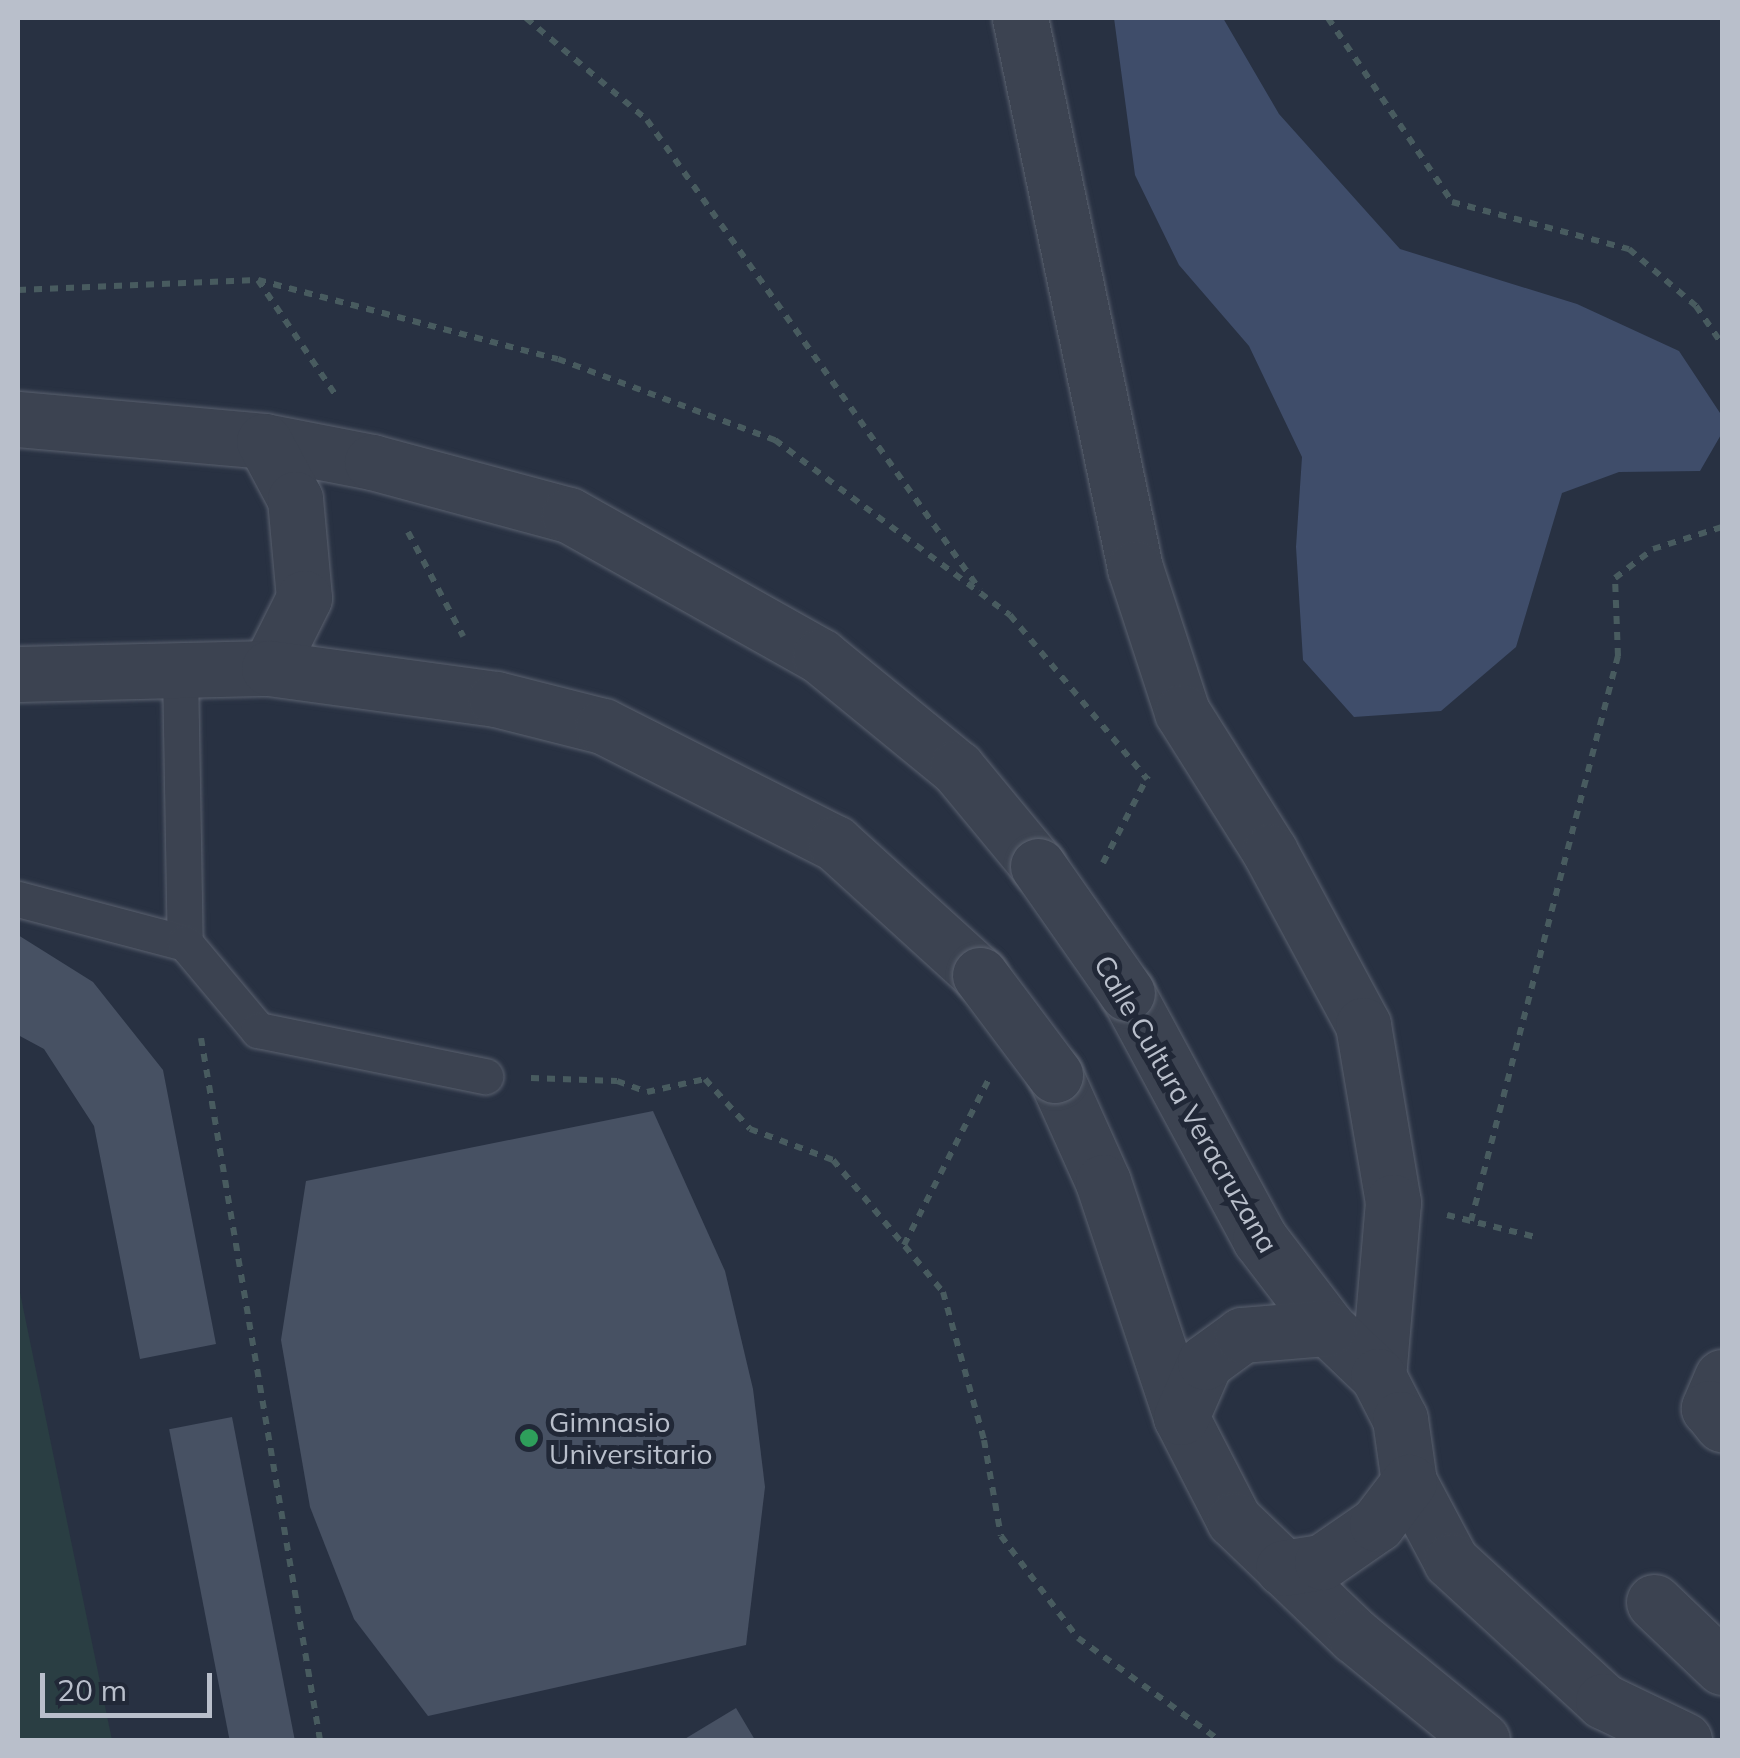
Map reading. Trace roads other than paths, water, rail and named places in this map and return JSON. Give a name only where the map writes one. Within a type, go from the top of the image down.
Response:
[{"type":"street","points":[[1020,18],[1135,568],[1182,712],[1270,852],[1363,1025],[1393,1202],[1378,1376]]},
{"type":"street","name":"Calle Cultura Veracruzana","points":[[18,419],[264,441],[372,462],[570,516],[820,656],[957,768],[1038,866],[1127,993],[1260,1239],[1328,1328],[1378,1376],[1400,1419],[1409,1482],[1451,1561],[1603,1701],[1684,1740]]},
{"type":"street","points":[[264,441],[295,499],[304,598],[269,668]]},
{"type":"street","points":[[18,674],[269,668],[496,699],[603,726],[835,843],[980,975],[1055,1076],[1102,1182],[1181,1417],[1234,1520],[1283,1568],[1482,1740]]},
{"type":"street","points":[[1181,1417],[1204,1362],[1242,1334],[1328,1328]]},
{"type":"street","points":[[1722,1378],[1709,1408],[1722,1424]]},
{"type":"street","points":[[1283,1568],[1322,1562],[1377,1524],[1409,1482]]},
{"type":"street","points":[[1654,1602],[1722,1667]]},
{"type":"lane","points":[[180,670],[185,944]]},
{"type":"lane","points":[[18,899],[185,944],[258,1030],[485,1076]]},
{"type":"water","points":[[1114,18],[1223,18],[1279,114],[1400,249],[1577,304],[1679,351],[1722,416],[1722,433],[1700,471],[1619,472],[1562,493],[1516,647],[1441,711],[1354,717],[1303,660],[1296,547],[1302,457],[1249,346],[1179,265],[1135,175]]},
{"type":"place","name":"Gimnasio Universitario","points":[[529,1438]]}]
